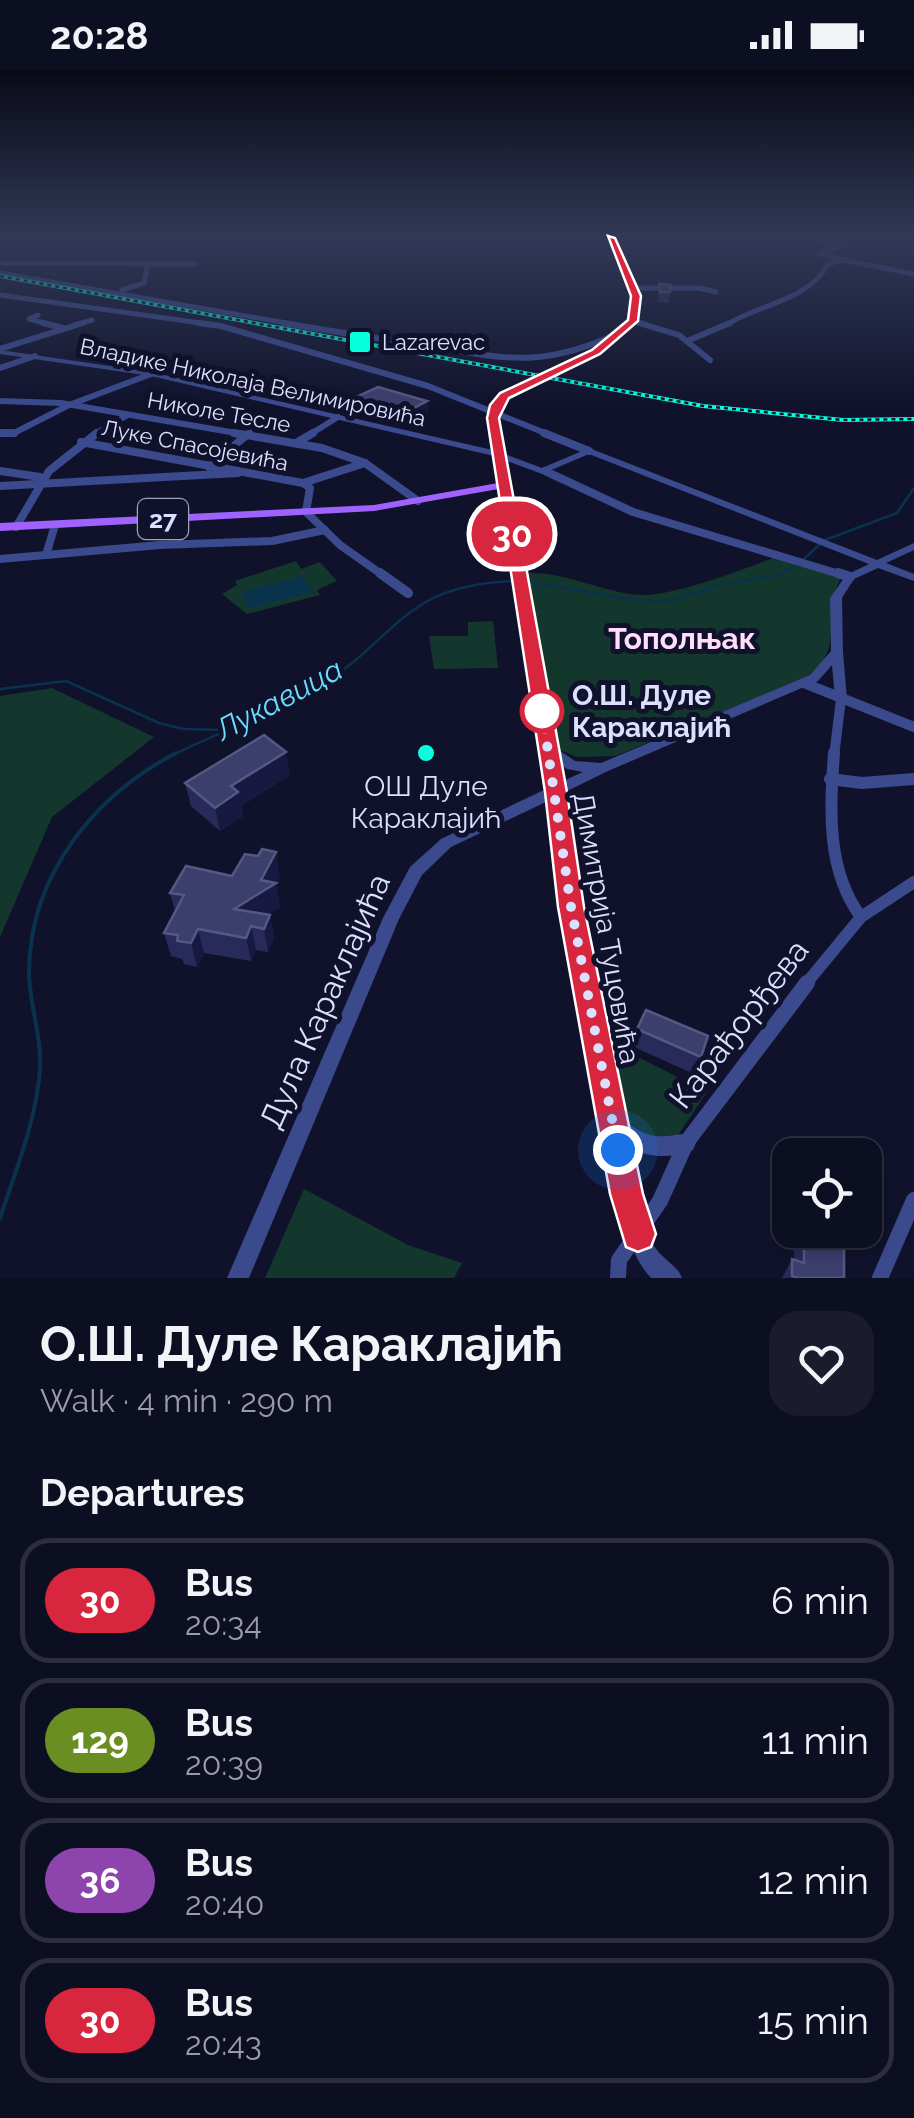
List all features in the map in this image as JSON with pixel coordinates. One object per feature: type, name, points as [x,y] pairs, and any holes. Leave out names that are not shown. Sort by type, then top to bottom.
[{"type":"main road","points":[[633,321],[635,294]]},
{"type":"main road","name":"Димитрија Туцовића","points":[[504,486],[493,418],[496,405],[504,396],[596,352],[633,321]]},
{"type":"main road","name":"27","points":[[0,527],[306,512],[418,502],[504,486]]},
{"type":"street","points":[[130,294],[510,361],[553,360],[624,330]]},
{"type":"street","points":[[686,340],[716,332],[750,310],[778,304],[792,294]]},
{"type":"street","points":[[0,296],[220,326],[428,386],[914,577]]},
{"type":"street","points":[[38,315],[29,319],[66,329]]},
{"type":"street","points":[[0,350],[92,320]]},
{"type":"street","points":[[633,321],[656,325],[686,340],[710,360]]},
{"type":"street","name":"Владике Николаја Велимировића","points":[[0,350],[151,374],[498,454],[545,471]]},
{"type":"street","points":[[0,368],[35,356]]},
{"type":"street","points":[[0,432],[14,433],[69,405],[151,374]]},
{"type":"street","name":"Николе Тесле","points":[[0,401],[40,400],[295,444],[365,462],[418,502]]},
{"type":"street","points":[[16,527],[38,481],[80,442],[129,414]]},
{"type":"street","points":[[295,444],[338,417]]},
{"type":"street","points":[[209,467],[248,434]]},
{"type":"street","name":"Луке Спасојевића","points":[[80,442],[231,473],[304,483],[365,462]]},
{"type":"street","points":[[545,471],[589,451]]},
{"type":"street","points":[[500,470],[526,465]]},
{"type":"street","points":[[545,471],[633,512],[850,577]]},
{"type":"street","points":[[0,472],[38,481]]},
{"type":"street","points":[[0,486],[231,473]]},
{"type":"street","name":"Луке Спасојевића","points":[[304,483],[310,488],[306,512]]},
{"type":"street","name":"Димитрија Туцовића","points":[[504,486],[556,792],[571,907],[638,1234]]},
{"type":"street","points":[[306,512],[340,545],[408,593]]},
{"type":"street","points":[[46,555],[55,525]]},
{"type":"street","points":[[0,559],[160,545],[272,541],[325,530]]},
{"type":"street","points":[[862,917],[848,904],[842,888],[830,779],[841,699],[836,598],[850,577],[914,546]]},
{"type":"street","points":[[893,556],[914,577]]},
{"type":"street","points":[[804,683],[822,672],[837,652]]},
{"type":"street","points":[[804,683],[914,726]]},
{"type":"street","name":"Дула Караклајића","points":[[238,1278],[410,880],[429,856],[446,843],[603,768],[804,683]]},
{"type":"street","points":[[548,749],[572,766],[603,768]]},
{"type":"street","points":[[830,779],[862,784],[914,778]]},
{"type":"street","name":"Карађорђева","points":[[618,1278],[619,1260],[660,1200],[686,1143],[786,1008],[862,917],[914,882]]},
{"type":"street","points":[[614,1122],[626,1136],[650,1148],[686,1143]]},
{"type":"street","points":[[880,1278],[914,1200]]},
{"type":"street","points":[[638,1234],[653,1264],[671,1278]]},
{"type":"green space","points":[[773,558],[841,578],[832,606],[827,653],[809,676],[615,756],[577,757],[560,750],[552,737],[527,573],[640,595],[670,592]]},
{"type":"green space","points":[[296,561],[301,569],[320,562],[337,581],[317,590],[320,595],[247,614],[222,594],[237,585],[235,581]]},
{"type":"green space","points":[[493,621],[498,668],[434,669],[429,636],[468,636],[468,622]]},
{"type":"green space","points":[[52,688],[154,737],[52,817],[0,937],[0,696]]},
{"type":"green space","points":[[610,1043],[707,1092],[678,1135],[668,1141],[635,1132],[626,1120]]},
{"type":"green space","points":[[304,1189],[408,1245],[462,1263],[454,1278],[265,1278]]},
{"type":"water","points":[[302,577],[313,592],[249,608],[241,592]]},
{"type":"building","points":[[378,387],[427,401],[406,412],[356,397]]},
{"type":"building","points":[[264,735],[286,752],[231,786],[238,792],[215,808],[185,783]]},
{"type":"building","points":[[262,849],[276,852],[261,880],[276,883],[234,909],[270,915],[264,929],[251,926],[246,938],[198,929],[191,943],[164,933],[184,895],[170,893],[186,866],[232,876],[245,854],[258,856]]},
{"type":"building","points":[[646,1010],[708,1036],[701,1057],[637,1029]]},
{"type":"building","points":[[804,1248],[844,1248],[844,1278],[792,1276],[792,1259],[804,1263]]},
{"type":"waterway","name":"Лукавица","points":[[825,540],[897,513],[914,488]]},
{"type":"waterway","name":"Лукавица","points":[[803,560],[819,545]]},
{"type":"waterway","name":"Лукавица","points":[[524,581],[634,600],[671,601],[723,584],[779,575],[797,566]]},
{"type":"waterway","name":"Лукавица","points":[[171,756],[318,687],[425,603],[478,584],[516,581]]},
{"type":"waterway","points":[[0,689],[66,681],[159,723],[183,729],[223,730]]},
{"type":"waterway","name":"Лукавица","points":[[171,756],[176,753]]},
{"type":"waterway","name":"Лукавица","points":[[0,1218],[38,1089],[40,1057],[29,971],[32,936],[41,902],[54,871],[94,816],[119,792],[171,756]]},
{"type":"railway","points":[[99,294],[703,406],[843,420],[914,419]]},
{"type":"bus line","name":"30","points":[[635,294],[633,321],[611,342],[504,396],[496,405],[493,418],[535,660],[571,907],[626,1194],[638,1234]]},
{"type":"place","name":"Lazarevac","points":[[360,342]]},
{"type":"place","name":"О.Ш. Дуле Караклајић","points":[[542,711]]},
{"type":"place","name":"ОШ Дуле Караклајић","points":[[426,753]]},
{"type":"district","name":"Тополњак","points":[[682,639]]},
{"type":"route","points":[[542,711],[571,907],[618,1150]]}]
